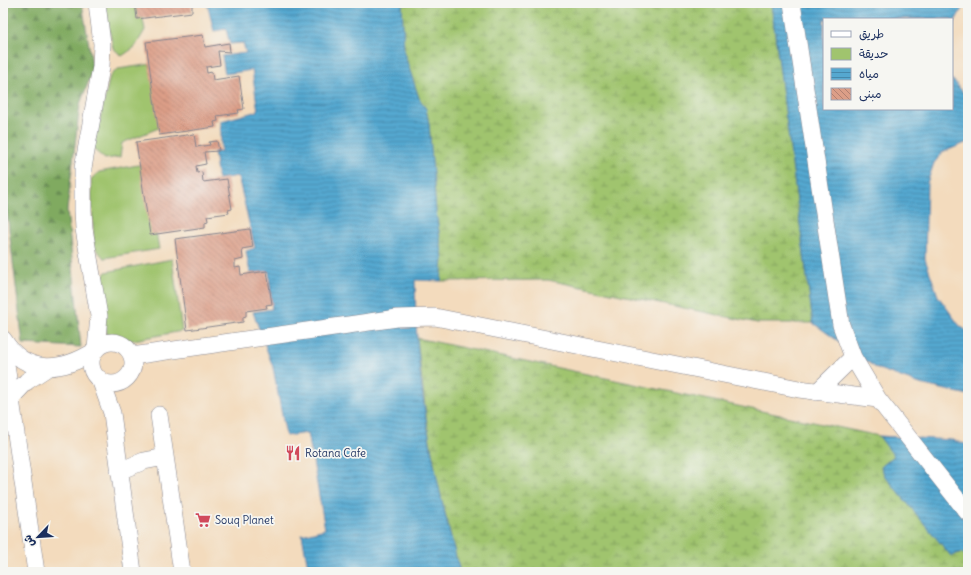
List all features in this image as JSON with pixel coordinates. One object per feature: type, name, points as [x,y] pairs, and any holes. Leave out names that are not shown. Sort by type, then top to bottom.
[{"type":"street","points":[[97,3],[102,44],[101,67],[84,168],[83,210],[84,229],[99,316],[96,350],[91,361],[92,367],[112,413],[133,572]]},
{"type":"street","points":[[792,3],[841,325],[853,357],[878,399],[968,513]]},
{"type":"street","points":[[99,316],[118,343]]},
{"type":"street","points":[[132,356],[200,345],[397,318],[435,317],[817,392],[878,399]]},
{"type":"street","points":[[3,339],[7,346],[21,359],[47,368],[64,366],[80,359],[109,342],[118,343],[127,348],[132,356],[133,362],[131,372],[123,380],[114,384],[64,366]]},
{"type":"street","points":[[3,344],[36,572]]},
{"type":"street","points":[[817,392],[853,357]]},
{"type":"street","points":[[10,398],[27,381],[47,368]]},
{"type":"street","points":[[112,413],[123,380]]},
{"type":"street","points":[[159,415],[182,572]]},
{"type":"street","points":[[119,471],[137,463],[165,457]]},
{"type":"path","points":[[3,6],[9,3]]},
{"type":"green space","points":[[3,3],[82,3],[93,70],[80,104],[67,210],[81,347],[23,344],[3,180]]},
{"type":"green space","points":[[104,3],[140,3],[145,30],[135,47],[122,56],[113,48]]},
{"type":"green space","points":[[402,3],[771,3],[813,323],[757,323],[548,280],[441,281],[443,259],[436,212],[429,124],[426,109],[419,98],[404,53]]},
{"type":"green space","points":[[152,64],[161,127],[122,143],[120,157],[105,159],[93,149],[110,76],[118,69]]},
{"type":"green space","points":[[138,165],[145,166],[159,249],[104,258],[94,247],[91,179],[99,172]]},
{"type":"green space","points":[[172,259],[182,331],[118,343],[107,334],[99,281],[106,272]]},
{"type":"green space","points":[[417,338],[879,436],[894,456],[881,467],[885,476],[951,556],[962,552],[968,560],[968,572],[460,572],[437,481],[427,423]]},
{"type":"water","points":[[207,3],[402,3],[404,53],[419,98],[426,109],[429,124],[436,212],[443,259],[441,281],[415,280],[419,368],[432,456],[460,572],[309,572],[302,535],[325,529],[308,433],[286,436],[273,367],[253,312],[272,309],[269,271],[250,273],[246,251],[255,248],[238,176],[218,179],[214,152],[221,151],[221,121],[258,111],[252,70],[225,74],[222,56],[246,53],[243,43],[230,44],[226,29],[214,31]]},
{"type":"water","points":[[771,3],[965,3],[953,25],[953,18],[823,18],[823,110],[953,110],[953,80],[968,98],[968,142],[943,152],[934,163],[927,183],[925,259],[938,296],[959,325],[968,332],[968,395],[920,384],[876,368],[813,323]]},
{"type":"water","points":[[879,436],[952,440],[968,445],[968,560],[962,552],[951,556],[885,476],[881,467],[894,456]]},
{"type":"building","points":[[135,3],[199,4],[192,5],[192,12],[137,19]]},
{"type":"building","points":[[203,35],[205,47],[229,43],[230,52],[218,51],[220,65],[206,67],[207,73],[212,72],[213,80],[239,76],[244,109],[238,110],[239,113],[217,116],[218,121],[214,122],[215,127],[159,135],[146,42]]},
{"type":"building","points":[[194,134],[196,147],[210,145],[209,142],[217,141],[219,151],[204,152],[206,164],[196,166],[197,173],[202,172],[203,182],[227,179],[232,209],[228,210],[229,213],[207,216],[208,221],[205,222],[205,227],[150,235],[136,142]]},
{"type":"building","points":[[250,229],[253,247],[242,249],[243,259],[235,261],[235,268],[240,267],[241,275],[267,271],[272,304],[266,305],[267,308],[246,311],[246,316],[243,317],[243,322],[187,330],[175,239]]},
{"type":"place","name":"Rotana Cafe","points":[[293,453]]},
{"type":"place","name":"Souq Planet","points":[[203,520]]}]
